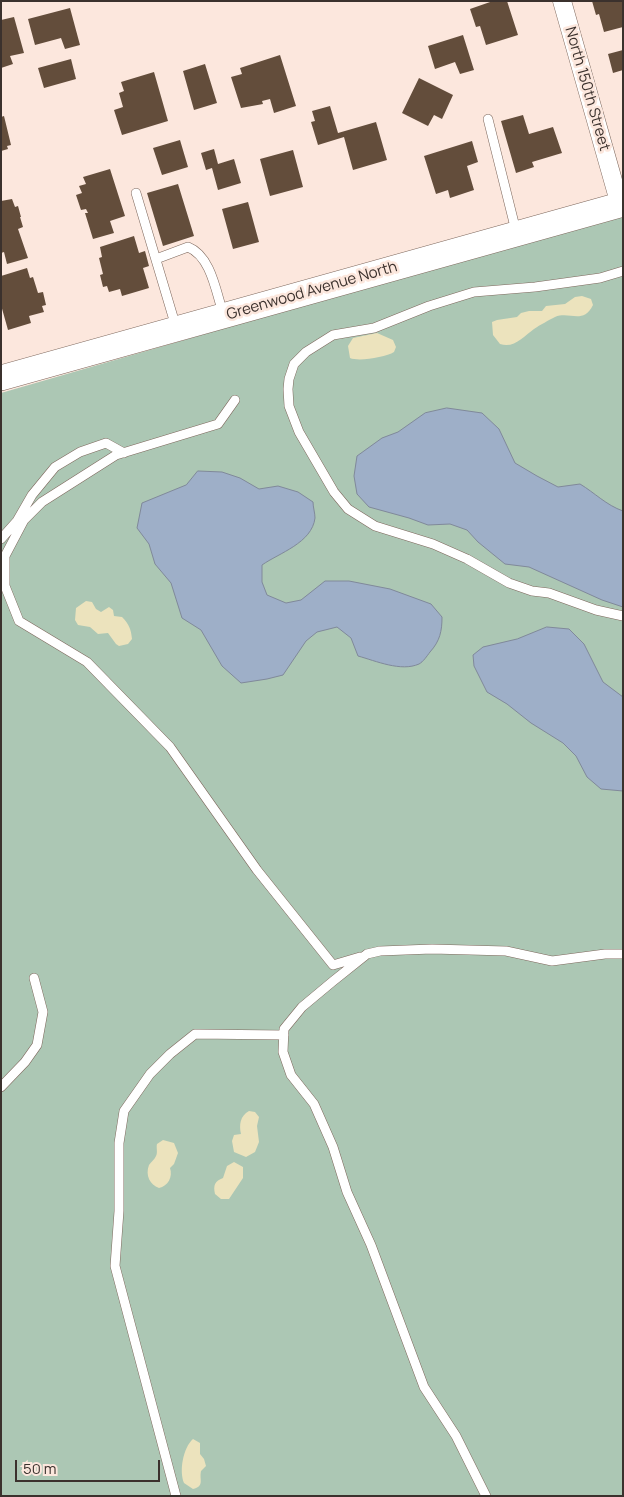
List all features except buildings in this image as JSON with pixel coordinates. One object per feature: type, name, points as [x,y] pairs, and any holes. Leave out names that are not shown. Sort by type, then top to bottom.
[{"type":"street","name":"North 150th Street","points":[[562,1],[621,205]]},
{"type":"street","name":"Greenwood Avenue North","points":[[1,378],[621,205]]},
{"type":"lane","points":[[488,119],[517,234]]},
{"type":"lane","points":[[136,193],[176,329]]},
{"type":"lane","points":[[156,259],[188,247],[196,250],[209,269],[224,316]]},
{"type":"lane","points":[[623,271],[600,278],[535,287],[474,292],[429,306],[374,328],[333,335],[306,352],[294,364],[288,389],[290,406],[299,432],[334,492],[348,509],[375,526],[433,544],[509,583],[532,591],[548,593],[596,610],[623,616]]},
{"type":"lane","points":[[235,400],[218,424],[116,455],[42,502],[24,520],[5,556],[5,586],[19,621],[87,662],[170,747],[257,870],[333,966],[380,951],[432,949],[506,951],[552,960],[605,954],[623,954]]},
{"type":"lane","points":[[1,538],[17,521],[32,495],[55,467],[80,452],[106,443],[124,453]]},
{"type":"lane","points":[[367,954],[302,1007],[284,1028],[283,1052],[291,1075],[314,1104],[333,1147],[347,1192],[371,1245],[424,1387],[456,1436],[486,1496]]},
{"type":"lane","points":[[1,1087],[25,1062],[37,1045],[43,1012],[34,978]]},
{"type":"lane","points":[[176,1496],[115,1266],[119,1211],[119,1143],[124,1111],[150,1074],[170,1054],[195,1034],[284,1035]]},
{"type":"green space","points":[[623,213],[623,1496],[1,1496],[1,393]]},
{"type":"sand","points":[[582,296],[591,299],[593,305],[589,311],[581,316],[555,317],[510,345],[500,344],[493,335],[492,322],[517,317],[521,313],[529,311],[542,311],[546,306],[565,304],[575,297]]},
{"type":"sand","points":[[377,333],[393,340],[396,347],[394,352],[372,358],[350,358],[348,346],[353,338]]},
{"type":"sand","points":[[86,601],[92,602],[96,609],[101,612],[109,607],[113,610],[114,616],[122,617],[128,624],[131,632],[132,639],[128,644],[119,646],[108,633],[98,634],[90,627],[78,625],[75,620],[76,608]]},
{"type":"sand","points":[[249,1111],[255,1112],[259,1117],[257,1126],[259,1142],[255,1152],[246,1157],[234,1152],[232,1141],[234,1135],[241,1134],[241,1121]]},
{"type":"sand","points":[[163,1140],[174,1143],[178,1153],[174,1164],[170,1168],[171,1175],[169,1181],[159,1188],[153,1185],[149,1179],[148,1169],[157,1155],[157,1144]]},
{"type":"sand","points":[[234,1162],[243,1167],[243,1178],[229,1199],[221,1199],[215,1194],[215,1184],[223,1178],[227,1166]]},
{"type":"sand","points":[[193,1439],[200,1443],[200,1454],[206,1466],[201,1471],[199,1486],[193,1489],[184,1483],[182,1472],[184,1454]]},
{"type":"water","points":[[447,408],[482,413],[499,429],[515,463],[558,487],[580,484],[623,511],[623,607],[602,600],[529,567],[505,564],[478,542],[467,530],[450,524],[428,525],[369,507],[357,494],[354,476],[357,456],[382,438],[398,432],[425,413]]},
{"type":"water","points":[[198,471],[222,472],[240,478],[259,489],[278,486],[298,492],[313,502],[315,518],[313,527],[308,534],[294,546],[262,565],[262,582],[267,595],[286,603],[301,600],[325,581],[349,581],[390,589],[431,604],[442,617],[442,627],[436,644],[425,659],[419,664],[404,667],[388,665],[358,656],[351,638],[337,627],[317,632],[306,641],[283,675],[241,683],[222,666],[201,630],[182,618],[171,583],[155,564],[149,544],[137,528],[142,503],[186,485]]},
{"type":"water","points":[[547,627],[569,629],[584,644],[603,682],[623,697],[623,791],[601,789],[587,777],[576,756],[563,743],[487,692],[474,666],[473,655],[483,647],[517,639]]}]
